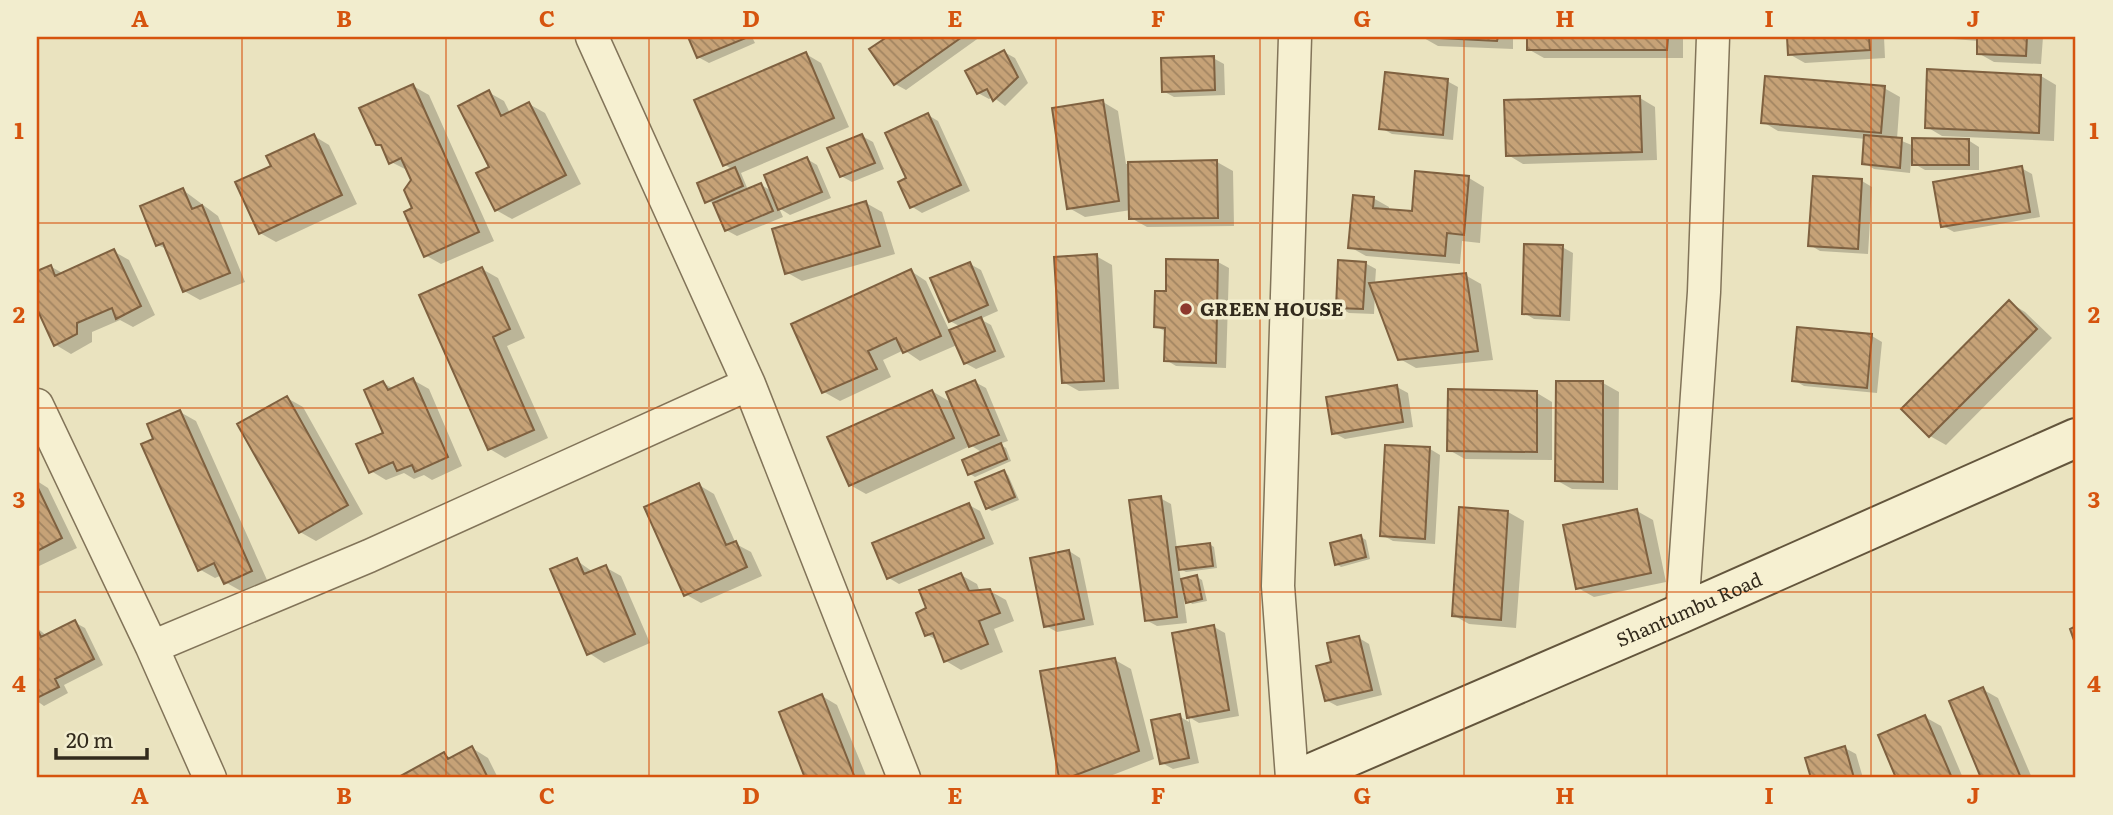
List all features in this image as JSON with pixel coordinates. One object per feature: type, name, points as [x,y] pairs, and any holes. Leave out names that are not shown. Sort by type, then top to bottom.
[{"type":"street","points":[[592,37],[749,384],[904,778]]},
{"type":"street","points":[[1292,778],[1278,586],[1295,37]]},
{"type":"street","points":[[1682,613],[1704,292],[1713,37]]},
{"type":"street","points":[[152,647],[369,556],[749,384]]},
{"type":"street","points":[[37,405],[152,647],[210,778]]},
{"type":"street","name":"Shantumbu Road","points":[[1300,778],[1682,613],[2076,438]]},
{"type":"building","points":[[688,37],[745,37],[746,38],[697,58]]},
{"type":"building","points":[[887,37],[962,37],[894,85],[869,49]]},
{"type":"building","points":[[1420,37],[1498,37],[1497,41]]},
{"type":"building","points":[[1527,37],[1668,37],[1667,50],[1527,50]]},
{"type":"building","points":[[1787,37],[1869,37],[1870,50],[1788,55]]},
{"type":"building","points":[[1977,37],[2027,37],[2026,56],[1977,54]]},
{"type":"building","points":[[1004,50],[1018,77],[993,101],[987,89],[977,94],[965,71]]},
{"type":"building","points":[[806,52],[834,118],[723,166],[694,100]]},
{"type":"building","points":[[1214,56],[1215,90],[1162,92],[1161,58]]},
{"type":"building","points":[[1927,69],[2041,75],[2039,133],[1925,128]]},
{"type":"building","points":[[1385,72],[1448,79],[1443,135],[1379,129]]},
{"type":"building","points":[[1765,76],[1885,86],[1881,133],[1761,123]]},
{"type":"building","points":[[413,84],[479,232],[424,257],[404,212],[412,208],[404,190],[411,180],[401,158],[389,164],[381,145],[376,145],[359,108]]},
{"type":"building","points":[[489,90],[501,116],[529,102],[566,175],[495,211],[476,173],[489,167],[458,106]]},
{"type":"building","points":[[1640,96],[1642,152],[1506,156],[1504,100]]},
{"type":"building","points":[[1103,100],[1119,201],[1067,209],[1052,108]]},
{"type":"building","points":[[928,113],[961,185],[910,208],[898,182],[906,178],[885,133]]},
{"type":"building","points":[[314,134],[342,195],[259,234],[235,182],[271,166],[266,156]]},
{"type":"building","points":[[862,134],[875,163],[840,177],[827,148]]},
{"type":"building","points":[[1864,135],[1902,138],[1900,168],[1862,164]]},
{"type":"building","points":[[1912,138],[1969,139],[1969,165],[1912,165]]},
{"type":"building","points":[[807,157],[822,192],[778,210],[764,175]]},
{"type":"building","points":[[1217,160],[1218,218],[1129,219],[1128,162]]},
{"type":"building","points":[[2022,166],[2030,212],[1941,227],[1933,182]]},
{"type":"building","points":[[735,167],[743,186],[705,203],[697,183]]},
{"type":"building","points":[[1415,171],[1469,176],[1464,235],[1447,233],[1445,256],[1348,248],[1353,195],[1374,197],[1373,208],[1412,211]]},
{"type":"building","points":[[1813,176],[1862,179],[1858,249],[1808,246]]},
{"type":"building","points":[[761,183],[773,211],[725,231],[713,203]]},
{"type":"building","points":[[183,188],[192,209],[202,205],[230,273],[183,292],[163,243],[156,246],[140,206]]},
{"type":"building","points":[[866,201],[880,246],[785,274],[772,229]]},
{"type":"building","points":[[1524,244],[1563,245],[1560,316],[1522,314]]},
{"type":"building","points":[[114,249],[141,306],[116,319],[112,308],[77,323],[77,334],[54,346],[37,309],[37,271],[51,265],[55,276]]},
{"type":"building","points":[[1097,254],[1104,381],[1062,383],[1054,257]]},
{"type":"building","name":"GREEN HOUSE","points":[[1166,259],[1218,260],[1216,363],[1164,361],[1165,328],[1154,327],[1155,291],[1166,291]]},
{"type":"building","points":[[1338,260],[1366,262],[1363,309],[1336,308]]},
{"type":"building","points":[[970,262],[988,305],[949,322],[930,278]]},
{"type":"building","points":[[482,267],[510,329],[493,337],[534,430],[488,450],[419,295]]},
{"type":"building","points":[[911,269],[941,336],[903,353],[896,338],[868,351],[877,369],[822,393],[791,324]]},
{"type":"building","points":[[1466,273],[1478,351],[1398,360],[1369,283]]},
{"type":"building","points":[[2009,300],[2037,329],[1929,437],[1901,409]]},
{"type":"building","points":[[981,317],[995,351],[964,364],[949,330]]},
{"type":"building","points":[[1797,327],[1872,334],[1867,388],[1792,381]]},
{"type":"building","points":[[413,378],[448,457],[415,472],[412,465],[397,471],[393,462],[369,473],[356,444],[383,433],[364,390],[383,381],[388,390]]},
{"type":"building","points":[[975,380],[999,435],[969,447],[946,392]]},
{"type":"building","points":[[1556,381],[1603,381],[1603,482],[1555,481]]},
{"type":"building","points":[[1397,385],[1403,422],[1332,434],[1326,397]]},
{"type":"building","points":[[1448,389],[1537,391],[1537,452],[1447,451]]},
{"type":"building","points":[[932,390],[954,438],[849,486],[827,437]]},
{"type":"building","points":[[287,396],[348,505],[299,533],[237,424]]},
{"type":"building","points":[[180,410],[252,571],[224,584],[214,563],[198,571],[141,444],[153,439],[147,424]]},
{"type":"building","points":[[1001,443],[1007,459],[968,475],[962,460]]},
{"type":"building","points":[[1385,445],[1430,447],[1425,539],[1380,536]]},
{"type":"building","points":[[1004,470],[1015,497],[986,509],[975,482]]},
{"type":"building","points":[[699,483],[726,545],[736,541],[747,567],[684,596],[644,507]]},
{"type":"building","points":[[37,486],[62,538],[37,551]]},
{"type":"building","points":[[1161,496],[1177,617],[1145,621],[1129,500]]},
{"type":"building","points":[[969,503],[984,538],[887,579],[872,543]]},
{"type":"building","points":[[1459,507],[1508,511],[1501,620],[1452,616]]},
{"type":"building","points":[[1637,509],[1651,573],[1576,589],[1563,525]]},
{"type":"building","points":[[1361,535],[1366,557],[1335,565],[1330,543]]},
{"type":"building","points":[[1210,543],[1213,566],[1179,570],[1176,547]]},
{"type":"building","points":[[1069,550],[1084,619],[1044,627],[1030,558]]},
{"type":"building","points":[[577,558],[584,574],[606,565],[635,634],[587,655],[550,569]]},
{"type":"building","points":[[961,573],[969,591],[990,589],[1000,613],[979,621],[988,644],[944,662],[933,633],[925,636],[916,613],[926,608],[919,590]]},
{"type":"building","points":[[1197,575],[1202,599],[1186,603],[1181,579]]},
{"type":"building","points":[[75,620],[94,659],[55,679],[59,687],[37,698],[37,629],[41,637]]},
{"type":"building","points":[[1214,625],[1229,710],[1187,718],[1172,633]]},
{"type":"building","points":[[2076,626],[2076,646],[2070,629]]},
{"type":"building","points":[[1359,636],[1372,690],[1325,701],[1316,666],[1331,662],[1327,643]]},
{"type":"building","points":[[1115,658],[1139,751],[1068,778],[1059,778],[1040,671]]},
{"type":"building","points":[[1983,687],[2021,778],[1981,778],[1949,701]]},
{"type":"building","points":[[822,694],[855,778],[805,778],[779,712]]},
{"type":"building","points":[[1180,714],[1189,758],[1160,764],[1151,720]]},
{"type":"building","points":[[1925,715],[1952,778],[1896,778],[1878,735]]},
{"type":"building","points":[[472,746],[488,778],[397,778],[444,752],[448,759]]},
{"type":"building","points":[[1845,746],[1854,778],[1811,778],[1805,758]]},
{"type":"place","name":"GREEN HOUSE","points":[[1186,309]]}]
